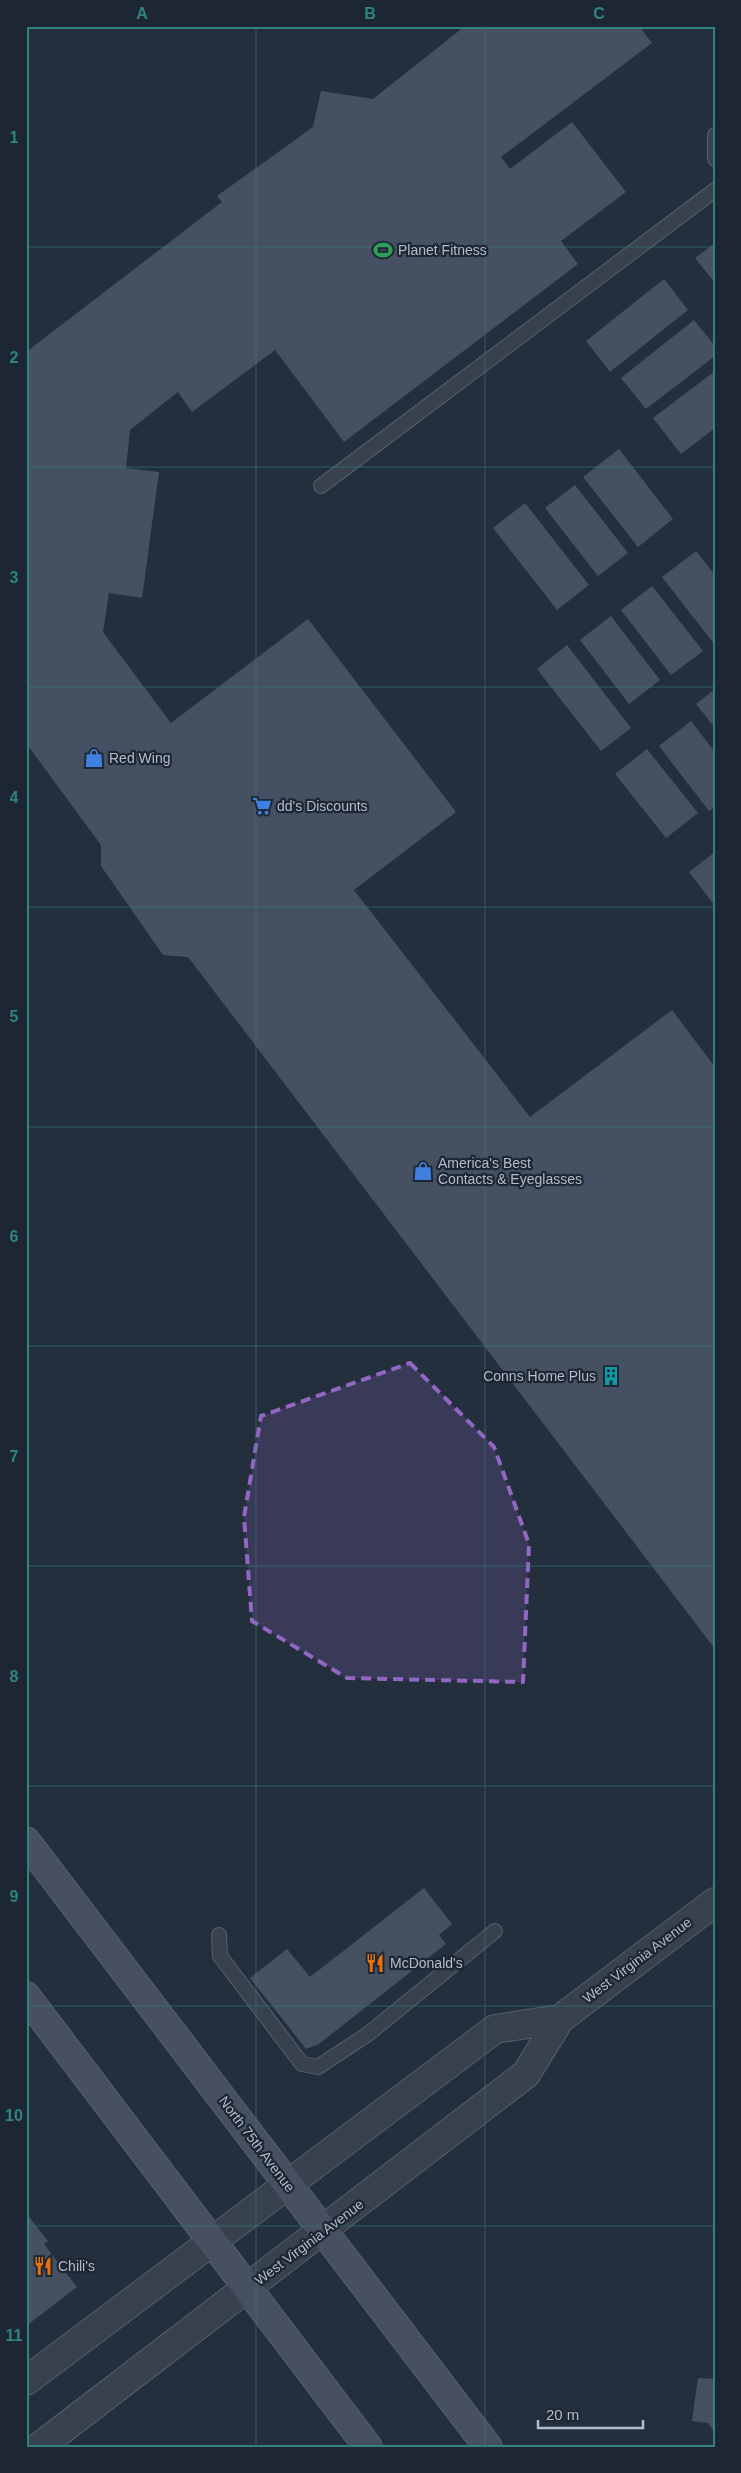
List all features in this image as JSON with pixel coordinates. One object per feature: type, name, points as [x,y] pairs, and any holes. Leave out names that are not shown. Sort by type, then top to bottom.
[{"type":"main road","name":"North 75th Avenue","points":[[26,1841],[488,2447]]},
{"type":"main road","points":[[26,1996],[368,2447]]},
{"type":"street","name":"West Virginia Avenue","points":[[39,2447],[248,2289],[526,2074],[560,2018],[715,1902]]},
{"type":"street","name":"West Virginia Avenue","points":[[26,2381],[495,2029],[560,2018]]},
{"type":"lane","points":[[715,135],[713,137],[715,159]]},
{"type":"lane","points":[[321,486],[715,190]]},
{"type":"lane","points":[[219,1935],[220,1956],[237,1980],[302,2064],[318,2067],[368,2034],[494,1931]]},
{"type":"highlighted area","points":[[410,1363],[494,1447],[529,1544],[523,1682],[347,1678],[252,1621],[244,1517],[261,1416]]},
{"type":"building","points":[[465,26],[639,26],[652,43],[501,157],[510,169],[572,122],[626,192],[561,241],[578,264],[344,442],[275,350],[192,412],[178,392],[130,430],[126,468],[159,472],[142,598],[109,593],[103,632],[171,723],[308,619],[456,812],[354,890],[530,1117],[672,1010],[715,1067],[715,1649],[188,957],[163,955],[101,866],[101,845],[26,743],[26,352],[222,202],[217,196],[313,127],[321,91],[373,99]]},
{"type":"building","points":[[715,243],[715,283],[695,258]]},
{"type":"building","points":[[664,279],[688,310],[610,372],[586,341]]},
{"type":"building","points":[[694,320],[715,346],[715,356],[646,409],[621,378]]},
{"type":"building","points":[[715,371],[715,428],[681,454],[653,418]]},
{"type":"building","points":[[619,449],[673,519],[638,547],[583,477]]},
{"type":"building","points":[[575,485],[628,553],[598,576],[545,508]]},
{"type":"building","points":[[525,503],[589,585],[557,610],[493,528]]},
{"type":"building","points":[[696,551],[715,575],[715,645],[662,577]]},
{"type":"building","points":[[652,586],[703,651],[671,675],[621,610]]},
{"type":"building","points":[[611,616],[660,680],[629,704],[580,640]]},
{"type":"building","points":[[567,645],[631,728],[601,751],[537,669]]},
{"type":"building","points":[[715,689],[715,728],[696,704]]},
{"type":"building","points":[[691,721],[715,752],[715,807],[709,811],[659,746]]},
{"type":"building","points":[[647,749],[698,813],[666,838],[615,774]]},
{"type":"building","points":[[715,852],[715,906],[689,872]]},
{"type":"building","name":"McDonald's","points":[[424,1888],[452,1924],[439,1935],[446,1944],[319,2044],[306,2049],[250,1978],[287,1949],[310,1977]]},
{"type":"building","name":"Chili's","points":[[26,2213],[48,2241],[44,2244],[77,2287],[26,2326]]},
{"type":"building","points":[[698,2378],[715,2379],[715,2433],[708,2423],[692,2421]]},
{"type":"place","name":"Planet Fitness","points":[[383,250]]},
{"type":"place","name":"Red Wing","points":[[94,758]]},
{"type":"place","name":"dd's Discounts","points":[[262,806]]},
{"type":"place","name":"America's Best Contacts & Eyeglasses","points":[[423,1171]]},
{"type":"place","name":"Conns Home Plus","points":[[611,1376]]},
{"type":"place","name":"McDonald's","points":[[375,1963]]},
{"type":"place","name":"Chili's","points":[[43,2266]]}]
